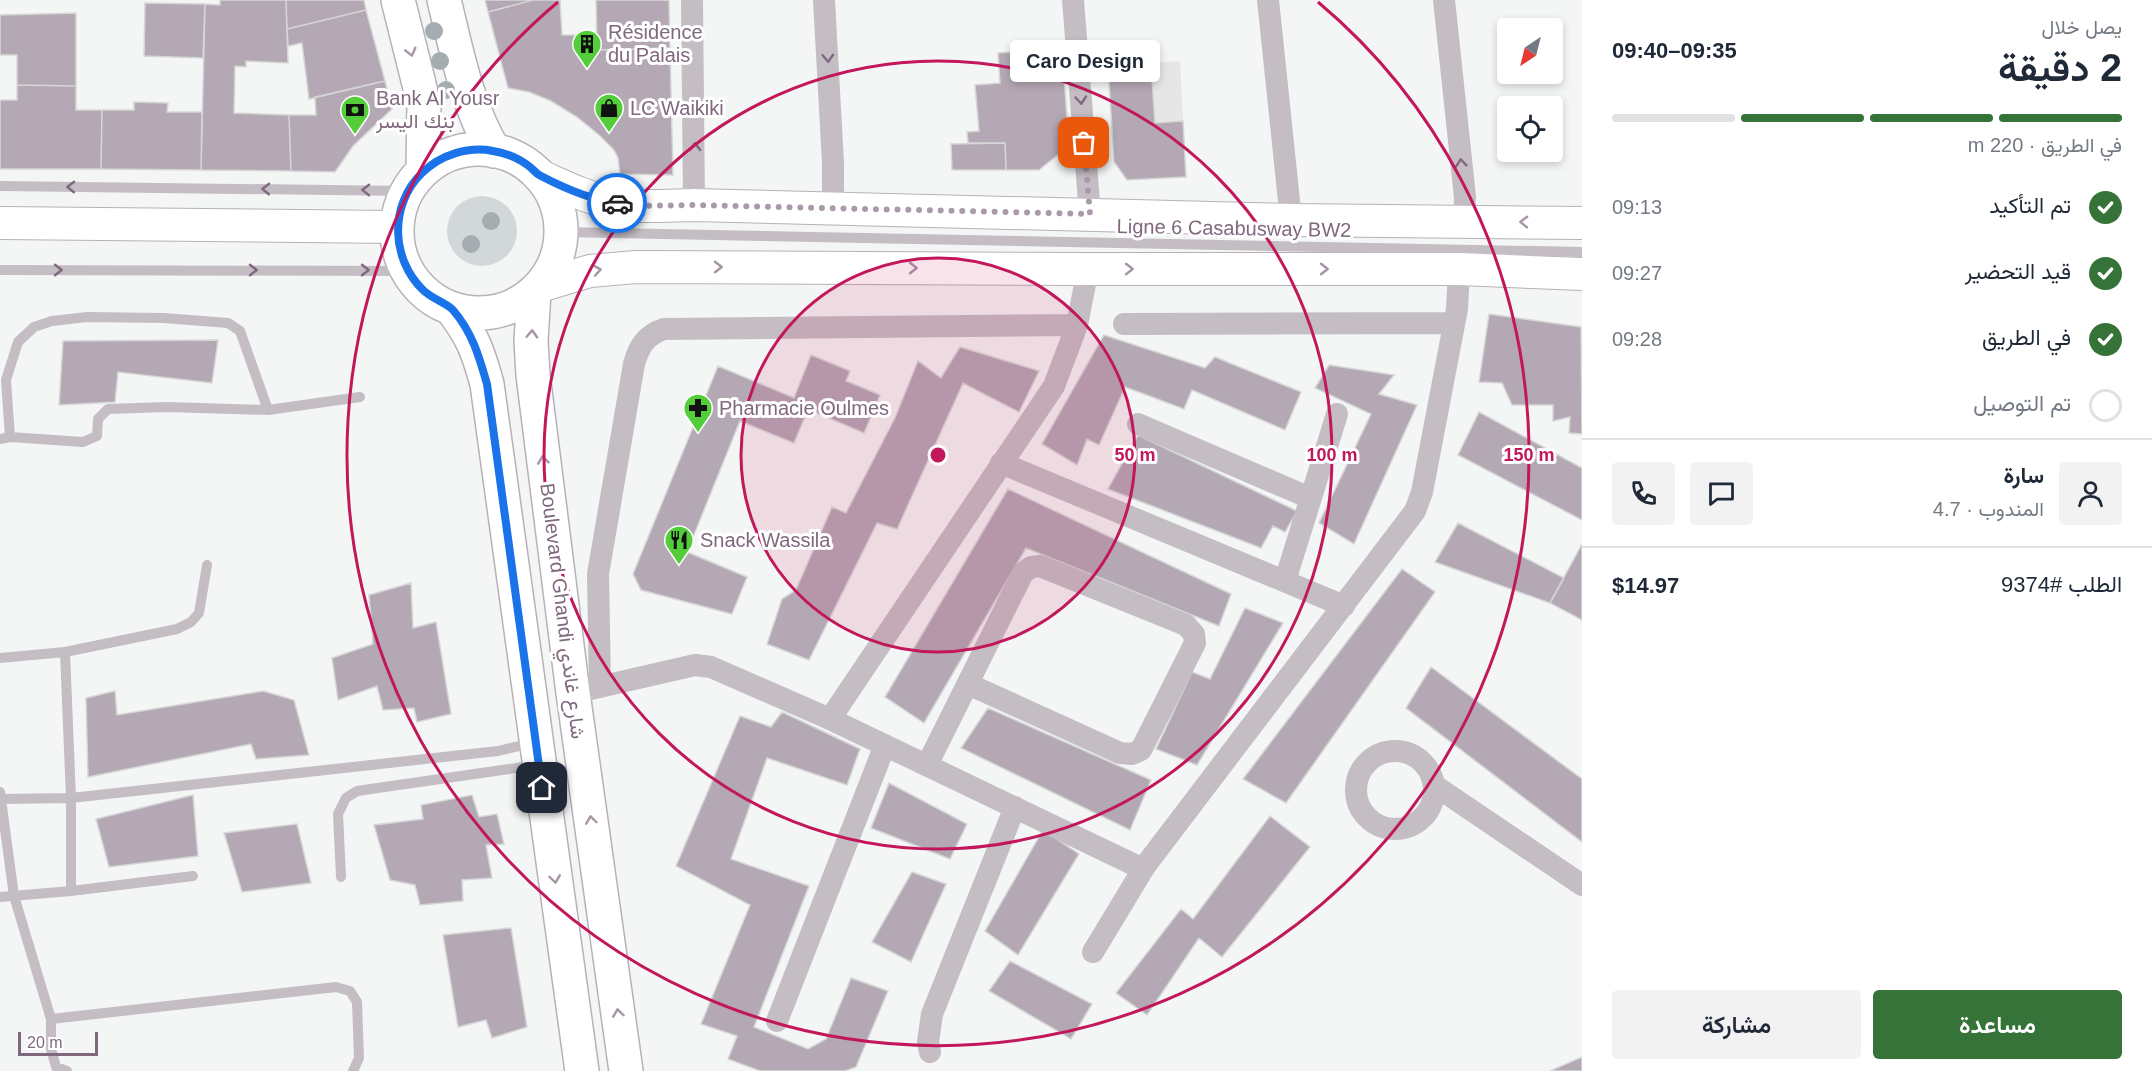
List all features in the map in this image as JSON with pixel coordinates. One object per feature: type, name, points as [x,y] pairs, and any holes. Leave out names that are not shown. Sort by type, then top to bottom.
[{"type":"main road","points":[[398,0],[424,104],[416,181]]},
{"type":"main road","points":[[444,0],[468,97],[482,131],[494,151]]},
{"type":"main road","points":[[537,289],[556,261],[561,232],[557,207],[546,184],[529,166],[494,151],[481,149],[456,153],[433,163],[416,181],[402,202],[397,227],[400,252],[407,270],[426,293],[451,308],[470,312],[499,310],[517,304],[537,289],[590,271],[616,267],[1088,270],[1459,269],[1582,274]]},
{"type":"main road","points":[[538,175],[587,196],[635,206],[694,205],[1291,220],[1582,223]]},
{"type":"main road","points":[[0,223],[397,227]]},
{"type":"main road","name":"Boulevard Ghandi شارع غاندي","points":[[537,289],[531,341],[533,375],[586,690],[626,1071]]},
{"type":"main road","points":[[451,308],[468,330],[478,352],[487,384],[582,1071]]},
{"type":"street","points":[[692,0],[694,205]]},
{"type":"street","points":[[824,0],[833,163],[833,208]]},
{"type":"street","points":[[1073,0],[1090,214]]},
{"type":"street","points":[[1268,0],[1291,220]]},
{"type":"street","points":[[1444,0],[1465,197],[1464,221]]},
{"type":"street","points":[[1093,952],[1143,869],[1415,512],[1425,482],[1457,309],[1459,269]]},
{"type":"street","points":[[830,719],[1053,386],[1065,361],[1077,325],[1088,270]]},
{"type":"street","points":[[1124,324],[1454,323]]},
{"type":"street","points":[[1077,325],[664,329],[653,333],[645,339],[634,364],[598,574],[586,690],[695,665],[711,667],[830,719],[1143,869]]},
{"type":"street","points":[[1285,581],[1337,414]]},
{"type":"street","points":[[1138,424],[1310,498]]},
{"type":"street","points":[[1001,463],[1344,606]]},
{"type":"street","points":[[927,765],[1023,573],[1030,567],[1040,567],[1186,625],[1194,634],[1195,643],[1141,750],[1132,754],[1120,753],[968,684]]},
{"type":"street","points":[[777,1022],[885,745]]},
{"type":"street","points":[[1434,785],[1582,885]]},
{"type":"street","points":[[930,1052],[928,1042],[932,1014],[1015,807]]},
{"type":"lane","points":[[0,186],[416,181]]},
{"type":"lane","name":"Ligne 6 Casabusway BW2","points":[[561,232],[1582,252]]},
{"type":"lane","points":[[0,270],[407,270]]},
{"type":"lane","points":[[268,410],[240,331],[228,323],[164,318],[87,317],[52,321],[34,327],[18,342],[6,380],[5,438],[83,442],[97,436],[98,419],[108,409],[167,407],[268,410],[360,397]]},
{"type":"lane","points":[[0,658],[64,652],[177,629],[191,622],[199,613],[207,565]]},
{"type":"lane","points":[[64,652],[71,798],[71,891]]},
{"type":"lane","points":[[67,1071],[56,1067],[51,1049],[51,1019],[14,896],[0,796],[71,798],[498,751],[537,753]]},
{"type":"lane","points":[[341,877],[338,814],[346,798],[357,791],[537,753]]},
{"type":"lane","points":[[0,897],[193,876]]},
{"type":"lane","points":[[51,1019],[336,987],[350,990],[357,1002],[359,1058],[352,1071]]},
{"type":"shaded area","points":[[1180,61],[1186,177],[1127,180],[1114,162],[1108,65]]},
{"type":"shaded area","points":[[482,196],[495,199],[507,206],[514,218],[517,231],[514,244],[507,256],[495,263],[482,266],[469,263],[457,256],[450,244],[447,231],[450,218],[457,206],[469,199]]},
{"type":"building","points":[[220,0],[286,0],[288,63],[246,61],[246,67],[235,66],[234,113],[289,115],[291,171],[201,170],[205,4],[220,5]]},
{"type":"building","points":[[286,0],[364,0],[366,10],[287,29]]},
{"type":"building","points":[[485,0],[533,0],[488,12]]},
{"type":"building","name":"Résidence du Palais","points":[[533,0],[560,0],[562,35],[597,35],[597,50],[670,48],[673,175],[620,174],[618,158],[614,150],[577,117],[551,101],[529,92],[508,88],[488,12]]},
{"type":"building","points":[[596,0],[669,0],[670,48],[597,50]]},
{"type":"building","points":[[145,3],[205,4],[203,58],[144,56]]},
{"type":"building","points":[[366,10],[385,81],[309,99],[302,43],[288,46],[287,29]]},
{"type":"building","points":[[76,13],[76,86],[17,85],[17,55],[0,55],[0,15]]},
{"type":"building","points":[[1062,48],[1069,146],[1039,170],[1006,170],[1005,143],[968,143],[967,132],[979,131],[975,85],[1000,83],[998,53]]},
{"type":"building","points":[[1151,63],[1155,123],[1183,121],[1186,177],[1127,180],[1114,162],[1108,65]]},
{"type":"building","points":[[385,81],[392,109],[353,146],[335,172],[291,171],[289,115],[316,115],[315,97]]},
{"type":"building","points":[[17,85],[76,86],[76,110],[102,110],[101,169],[0,169],[0,100],[17,100]]},
{"type":"building","points":[[134,102],[168,103],[167,112],[202,112],[201,170],[101,169],[102,110],[134,110]]},
{"type":"building","points":[[1005,143],[1006,170],[952,170],[951,144]]},
{"type":"building","points":[[1489,314],[1581,327],[1582,434],[1569,433],[1570,417],[1553,421],[1553,405],[1512,405],[1502,383],[1479,382]]},
{"type":"building","points":[[1104,335],[1205,368],[1215,357],[1301,392],[1285,430],[1192,390],[1184,409],[1125,387],[1099,445],[1087,439],[1077,465],[1042,444]]},
{"type":"building","points":[[218,340],[212,383],[118,372],[115,402],[59,405],[63,341]]},
{"type":"building","points":[[960,347],[1039,371],[1019,412],[963,383],[897,529],[877,523],[809,660],[767,644],[782,599],[796,590],[832,507],[846,513],[895,418],[918,361],[941,378]]},
{"type":"building","points":[[811,355],[850,371],[846,381],[880,395],[864,433],[808,409],[794,443],[740,421],[687,552],[747,577],[732,614],[641,590],[633,574],[718,366],[794,398]]},
{"type":"building","points":[[1329,365],[1394,375],[1379,394],[1417,405],[1354,544],[1319,523],[1371,414],[1315,388]]},
{"type":"building","points":[[1479,412],[1582,468],[1582,520],[1458,455]]},
{"type":"building","points":[[1138,435],[1297,511],[1285,532],[1273,526],[1261,548],[1108,489]]},
{"type":"building","points":[[1008,489],[1231,594],[1219,626],[1026,548],[924,723],[885,697]]},
{"type":"building","points":[[1458,523],[1564,578],[1550,603],[1435,562]]},
{"type":"building","points":[[1582,544],[1582,620],[1550,603]]},
{"type":"building","points":[[1402,569],[1435,592],[1286,803],[1243,779]]},
{"type":"building","points":[[411,583],[413,628],[436,622],[451,714],[417,722],[414,708],[383,710],[377,686],[338,700],[332,658],[373,644],[369,595]]},
{"type":"building","points":[[1245,608],[1283,623],[1197,765],[1156,749],[1192,672],[1210,679]]},
{"type":"building","points":[[1431,667],[1582,779],[1582,842],[1406,708]]},
{"type":"building","points":[[115,691],[117,715],[263,691],[294,700],[309,755],[256,759],[251,744],[88,777],[86,698]]},
{"type":"building","points":[[988,708],[1151,780],[1130,830],[961,748]]},
{"type":"building","points":[[782,712],[860,749],[847,785],[767,758],[731,859],[809,886],[754,1027],[808,1049],[826,1039],[851,978],[888,991],[856,1067],[845,1071],[760,1071],[728,1059],[737,1036],[701,1024],[750,905],[676,866],[740,716],[771,727]]},
{"type":"building","points":[[889,783],[967,824],[950,859],[871,828]]},
{"type":"building","points":[[193,795],[198,856],[109,867],[96,819]]},
{"type":"building","points":[[472,795],[479,817],[497,814],[504,844],[486,845],[492,878],[462,880],[463,901],[420,905],[415,885],[390,880],[374,825],[423,819],[421,805]]},
{"type":"building","points":[[1270,816],[1310,847],[1222,957],[1199,938],[1147,1015],[1116,993],[1181,909],[1193,919]]},
{"type":"building","points":[[297,824],[311,883],[242,892],[224,833]]},
{"type":"building","points":[[1043,830],[1079,854],[1018,955],[985,931]]},
{"type":"building","points":[[912,872],[946,884],[911,962],[872,942]]},
{"type":"building","points":[[511,928],[527,1027],[492,1038],[486,1020],[458,1027],[443,935]]},
{"type":"building","points":[[1010,961],[1092,1004],[1071,1039],[989,991]]},
{"type":"building","points":[[1582,1057],[1582,1071],[1550,1071]]},
{"type":"way so far","points":[[617,203],[635,206],[694,205],[1090,214],[1084,143]]},
{"type":"place","name":"Résidence du Palais","points":[[587,70]]},
{"type":"place","name":"LC Waikiki","points":[[609,134]]},
{"type":"place","name":"Bank Al Yousr بنك اليسر","points":[[355,136]]},
{"type":"place","name":"Caro Design","points":[[1084,143]]},
{"type":"place","name":"Pharmacie Oulmes","points":[[698,434]]},
{"type":"place","name":"Snack Wassila","points":[[679,566]]},
{"type":"route","points":[[542,788],[487,384],[478,352],[468,330],[451,308],[426,293],[407,270],[400,252],[397,227],[402,202],[423,171],[433,163],[468,150],[481,149],[506,154],[529,166],[538,175],[587,196],[617,203]]}]
